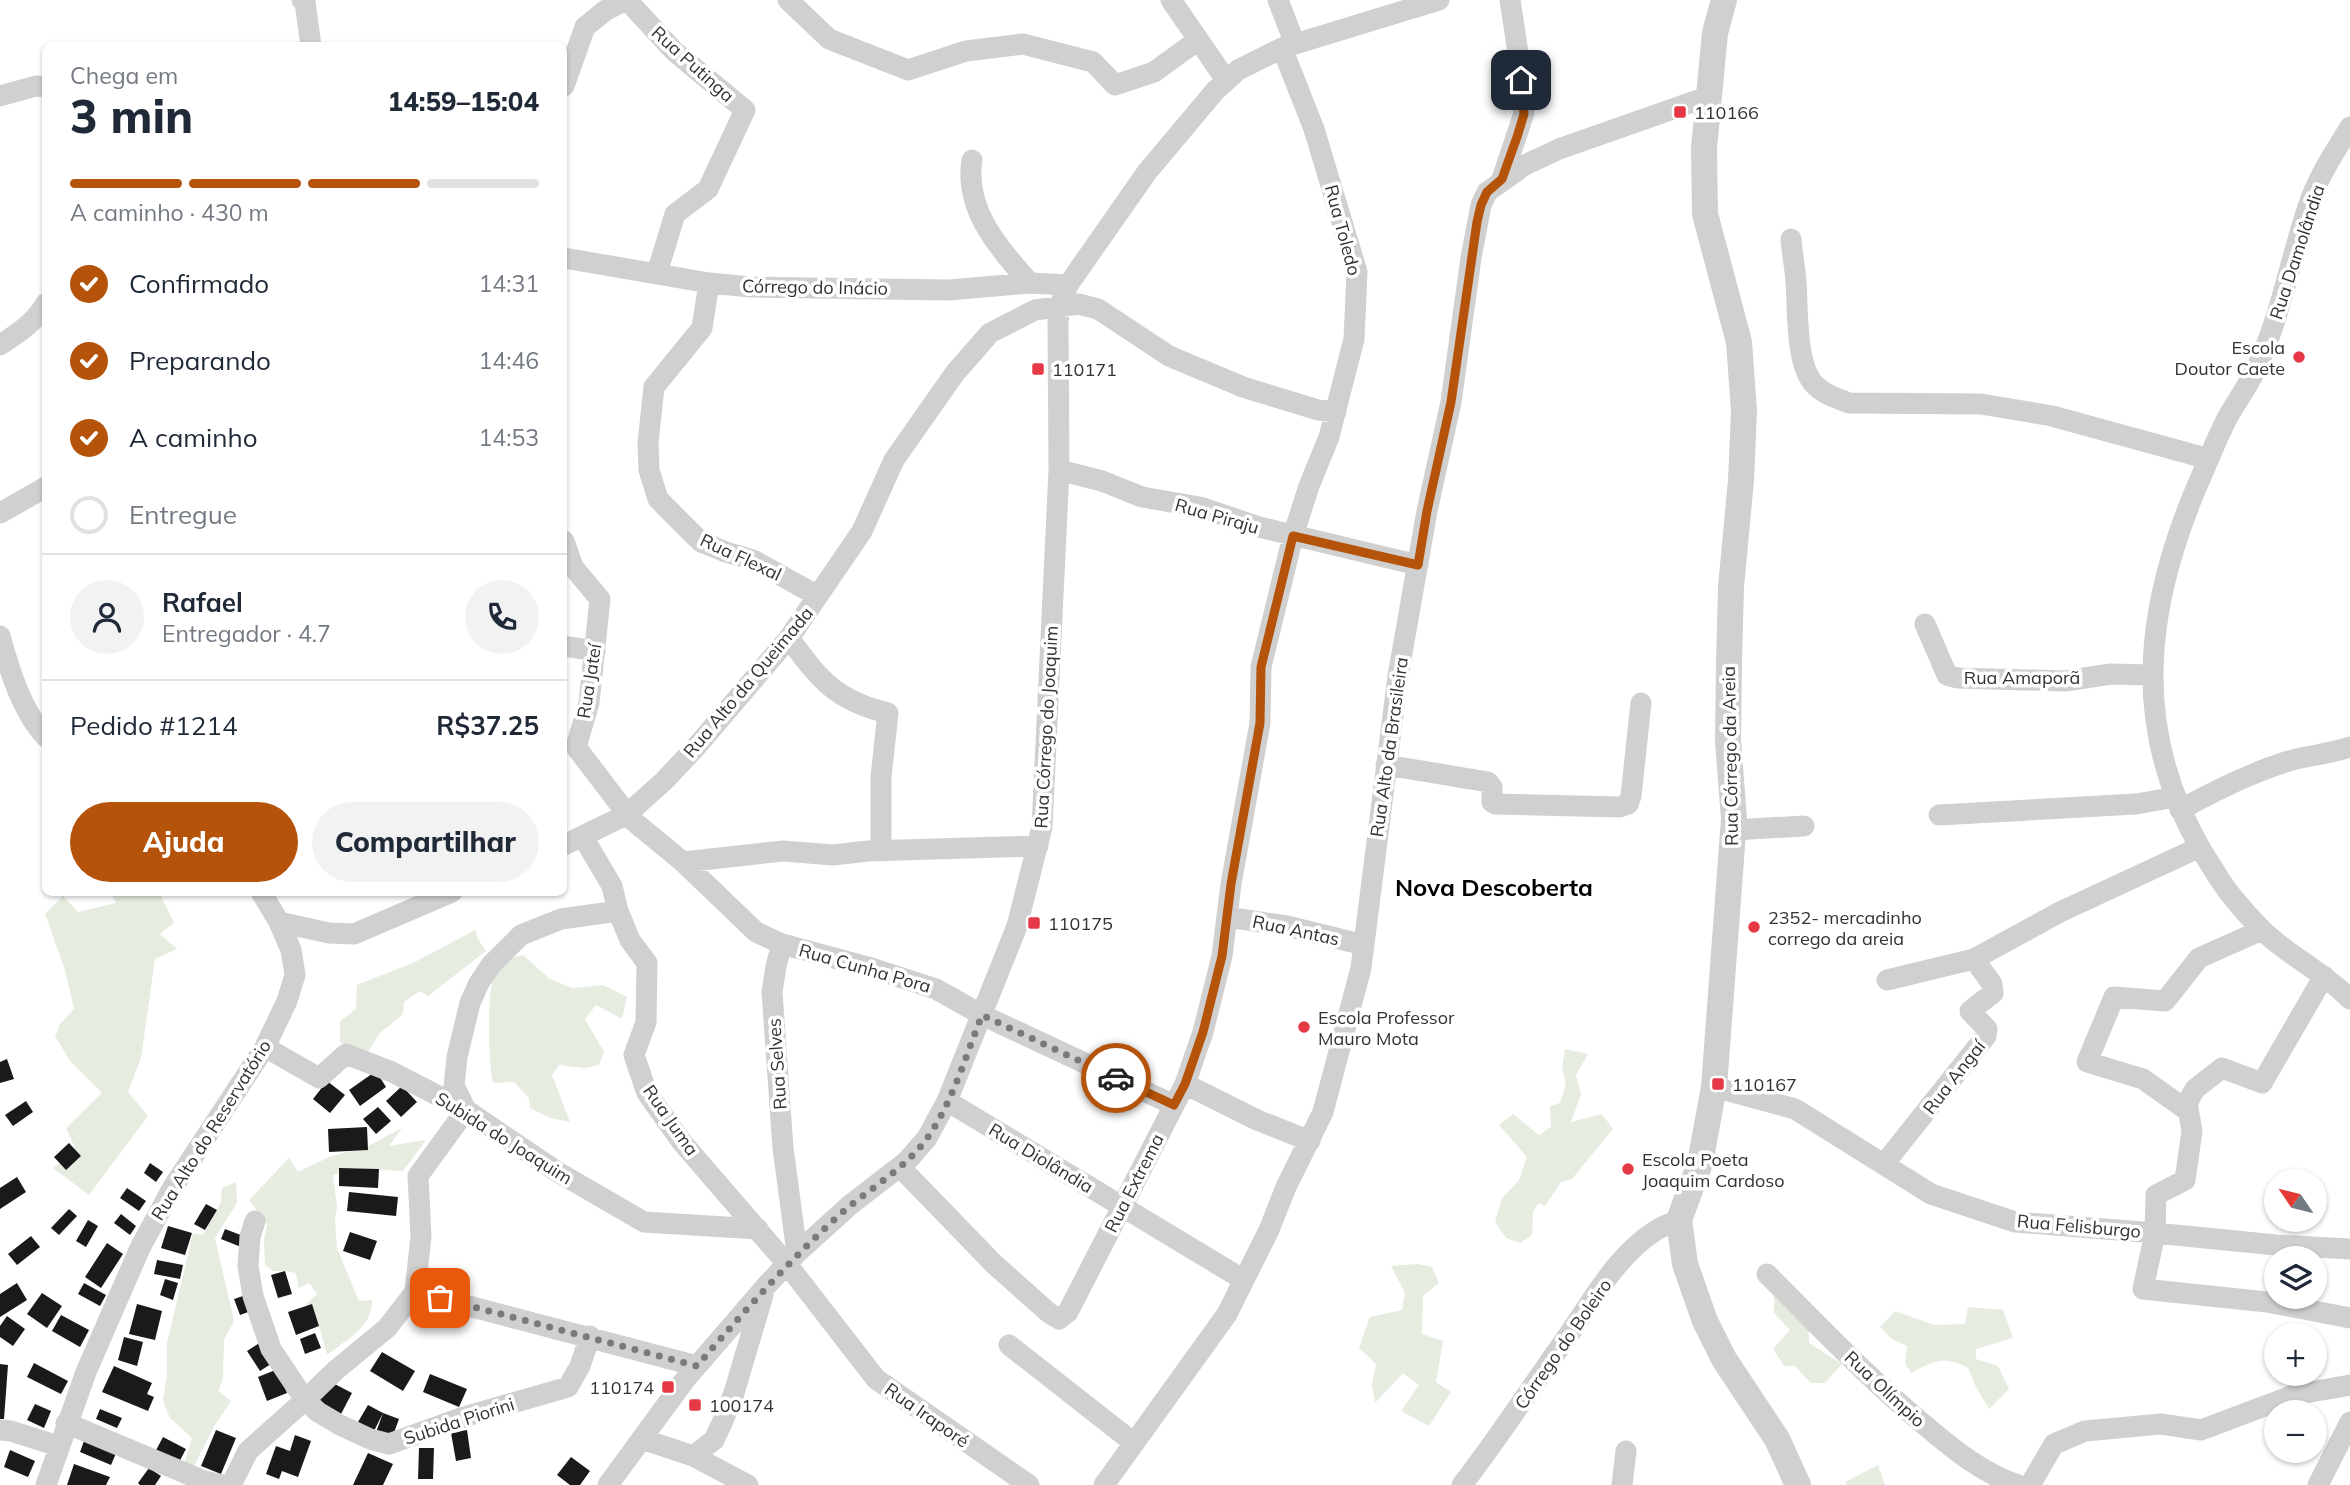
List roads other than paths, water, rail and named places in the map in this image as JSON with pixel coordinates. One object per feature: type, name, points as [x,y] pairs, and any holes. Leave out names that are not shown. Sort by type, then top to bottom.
[{"type":"street","points":[[302,0],[305,2],[310,42]]},
{"type":"street","points":[[567,77],[585,26],[606,9],[627,0]]},
{"type":"street","name":"Rua Putinga","points":[[627,0],[674,51],[745,110],[708,189],[675,214],[657,273]]},
{"type":"street","points":[[788,0],[829,39],[908,70],[966,51],[1023,44],[1093,62],[1115,85],[1154,72],[1198,40]]},
{"type":"street","points":[[1171,0],[1226,80]]},
{"type":"street","name":"Rua Toledo","points":[[1278,0],[1288,46],[1357,272],[1354,340],[1329,437],[1308,486],[1293,536]]},
{"type":"street","name":"Rua Córrego do Joaquim","points":[[608,1485],[697,1366],[766,1286],[850,1205],[900,1167],[927,1138],[947,1101],[1017,926],[1042,827],[1059,470],[1058,323],[1060,305],[1069,285],[1147,172],[1226,80],[1256,59],[1379,9],[1439,0]]},
{"type":"street","points":[[1502,179],[1524,114],[1510,0]]},
{"type":"street","name":"Rua Córrego da Areia","points":[[1724,0],[1715,33],[1704,148],[1705,214],[1739,342],[1744,411],[1731,587],[1728,741],[1734,819],[1714,1087],[1700,1163],[1679,1220],[1685,1264],[1705,1321],[1724,1359],[1777,1439],[1798,1485]]},
{"type":"street","points":[[0,96],[42,87]]},
{"type":"street","name":"Rua Alto da Brasileira","points":[[1104,1485],[1227,1314],[1323,1112],[1361,968],[1398,676],[1427,511],[1451,402],[1481,205],[1487,192],[1525,164],[1559,149],[1707,97]]},
{"type":"street","name":"Rua Damolândia","points":[[2349,997],[2262,930],[2233,898],[2200,847],[2178,804],[2164,762],[2157,727],[2152,675],[2156,626],[2165,575],[2181,528],[2229,415],[2262,358],[2309,204],[2331,158],[2350,127]]},
{"type":"street","points":[[972,160],[969,177],[971,192],[984,224],[1008,259],[1030,283]]},
{"type":"street","points":[[1791,239],[1798,334],[1806,371],[1814,385],[1838,398],[1849,403],[1981,404],[2041,414],[2209,459]]},
{"type":"street","name":"Córrego do Inácio","points":[[567,258],[709,283],[751,287],[949,290],[1030,283],[1069,285]]},
{"type":"street","name":"Rua Flexal","points":[[709,283],[702,328],[654,387],[648,443],[649,470],[658,499],[701,542],[753,559],[818,596]]},
{"type":"street","points":[[1060,305],[1079,304],[1098,309],[1169,356],[1244,387],[1318,410],[1336,412]]},
{"type":"street","name":"Rua Alto da Queimada","points":[[573,841],[627,814],[664,781],[789,638],[862,531],[894,460],[955,373],[990,333],[1035,310],[1060,305]]},
{"type":"street","points":[[0,345],[21,331],[42,309]]},
{"type":"street","name":"Rua Piraju","points":[[1059,470],[1102,481],[1142,496],[1200,507],[1293,536],[1418,565]]},
{"type":"street","points":[[0,513],[42,489]]},
{"type":"street","name":"Rua Extrema","points":[[900,1167],[995,1264],[1049,1313],[1059,1319],[1068,1312],[1185,1084],[1203,1032],[1216,986],[1260,723],[1261,667],[1293,536]]},
{"type":"street","name":"Rua Jateí","points":[[567,550],[573,567],[600,599],[589,704],[576,747],[627,814],[683,862]]},
{"type":"street","name":"Rua Amaporã","points":[[1925,624],[1947,675],[1958,678],[2065,681],[2111,674],[2152,675]]},
{"type":"street","points":[[0,636],[8,666],[35,726],[42,733]]},
{"type":"street","points":[[789,638],[817,676],[846,699],[871,709],[888,712],[881,777],[881,850]]},
{"type":"street","points":[[567,646],[595,651]]},
{"type":"street","points":[[1386,765],[1488,782],[1492,787],[1492,802],[1495,804],[1620,807],[1628,804],[1631,796],[1640,703]]},
{"type":"street","points":[[1939,815],[2178,804],[2265,769],[2350,747]]},
{"type":"street","points":[[1733,830],[1804,826]]},
{"type":"street","name":"Rua Juma","points":[[573,841],[612,886],[618,911],[630,940],[647,963],[646,1022],[634,1055],[647,1093],[681,1141],[758,1229],[792,1259]]},
{"type":"street","points":[[683,862],[783,851],[833,855],[881,850],[1038,846]]},
{"type":"street","points":[[1887,980],[1974,959],[2060,912],[2200,847]]},
{"type":"street","name":"Rua Cunha Pora","points":[[683,862],[756,932],[782,944],[927,985],[982,1015],[1174,1105]]},
{"type":"street","name":"Rua Alto do Reservatório","points":[[46,1485],[66,1423],[103,1329],[140,1248],[173,1187],[265,1047],[287,1001],[295,975],[291,950],[263,896]]},
{"type":"street","points":[[279,922],[329,933],[354,934],[414,900],[433,896]]},
{"type":"street","points":[[232,1485],[248,1451],[336,1370],[387,1328],[415,1292],[421,1236],[418,1176],[466,1110],[454,1086],[457,1057],[470,1003],[491,965],[522,935],[561,919],[618,911]]},
{"type":"street","name":"Rua Antas","points":[[1227,917],[1287,926],[1364,945]]},
{"type":"street","points":[[2188,1111],[2143,1079],[2087,1062],[2114,997],[2165,1001],[2199,958],[2262,930]]},
{"type":"street","name":"Rua Selves","points":[[782,944],[772,992],[792,1259]]},
{"type":"street","name":"Rua Angaí","points":[[1884,1164],[1986,1036],[1987,1029],[1970,1011],[1993,993],[1992,984],[1974,959]]},
{"type":"street","points":[[2323,976],[2262,1083],[2222,1068],[2195,1089],[2187,1103],[2192,1130],[2185,1180],[2155,1195],[2155,1233],[2143,1289],[2267,1303],[2350,1318]]},
{"type":"street","name":"Subida do Joaquim","points":[[265,1047],[319,1078],[346,1054],[392,1072],[466,1110],[556,1171],[644,1222],[758,1229]]},
{"type":"street","points":[[1185,1084],[1257,1120],[1310,1141]]},
{"type":"street","name":"Rua Felisburgo","points":[[1714,1087],[1795,1109],[1931,1194],[2015,1222],[2350,1249]]},
{"type":"street","name":"Rua Diolândia","points":[[947,1101],[1244,1280]]},
{"type":"street","name":"Córrego do Boleiro","points":[[1462,1485],[1616,1268],[1634,1248],[1656,1230],[1679,1220]]},
{"type":"street","name":"Subida Piorini","points":[[255,1221],[250,1237],[248,1266],[253,1296],[271,1349],[305,1400],[318,1412],[370,1439],[389,1444],[464,1417],[568,1387],[580,1366],[590,1336]]},
{"type":"street","name":"Rua Iraporé","points":[[792,1259],[876,1379],[1007,1478],[1029,1485]]},
{"type":"street","name":"Rua Olímpio","points":[[1767,1274],[1889,1395],[1953,1449],[2002,1480],[2018,1485]]},
{"type":"street","points":[[693,1456],[714,1440],[722,1423],[766,1286]]},
{"type":"street","points":[[415,1292],[697,1366]]},
{"type":"street","points":[[1009,1345],[1134,1443]]},
{"type":"street","points":[[2030,1485],[2054,1444],[2085,1431],[2161,1424],[2201,1430],[2294,1395],[2350,1385]]},
{"type":"street","points":[[2318,1485],[2350,1422]]},
{"type":"street","points":[[66,1423],[210,1484]]},
{"type":"street","points":[[0,1430],[58,1446]]},
{"type":"street","points":[[642,1439],[693,1456],[748,1485]]},
{"type":"street","points":[[1622,1485],[1626,1451]]},
{"type":"place","name":"110166","points":[[1680,112]]},
{"type":"place","name":"Escola Doutor Caete","points":[[2299,357]]},
{"type":"place","name":"110171","points":[[1038,369]]},
{"type":"place","name":"110175","points":[[1034,923]]},
{"type":"place","name":"2352- mercadinho corrego da areia","points":[[1754,927]]},
{"type":"place","name":"Escola Professor Mauro Mota","points":[[1304,1027]]},
{"type":"place","name":"110167","points":[[1718,1084]]},
{"type":"place","name":"Escola Poeta Joaquim Cardoso","points":[[1628,1169]]},
{"type":"place","name":"110174","points":[[668,1387]]},
{"type":"place","name":"100174","points":[[695,1405]]},
{"type":"district","name":"Nova Descoberta","points":[[1494,887]]}]
